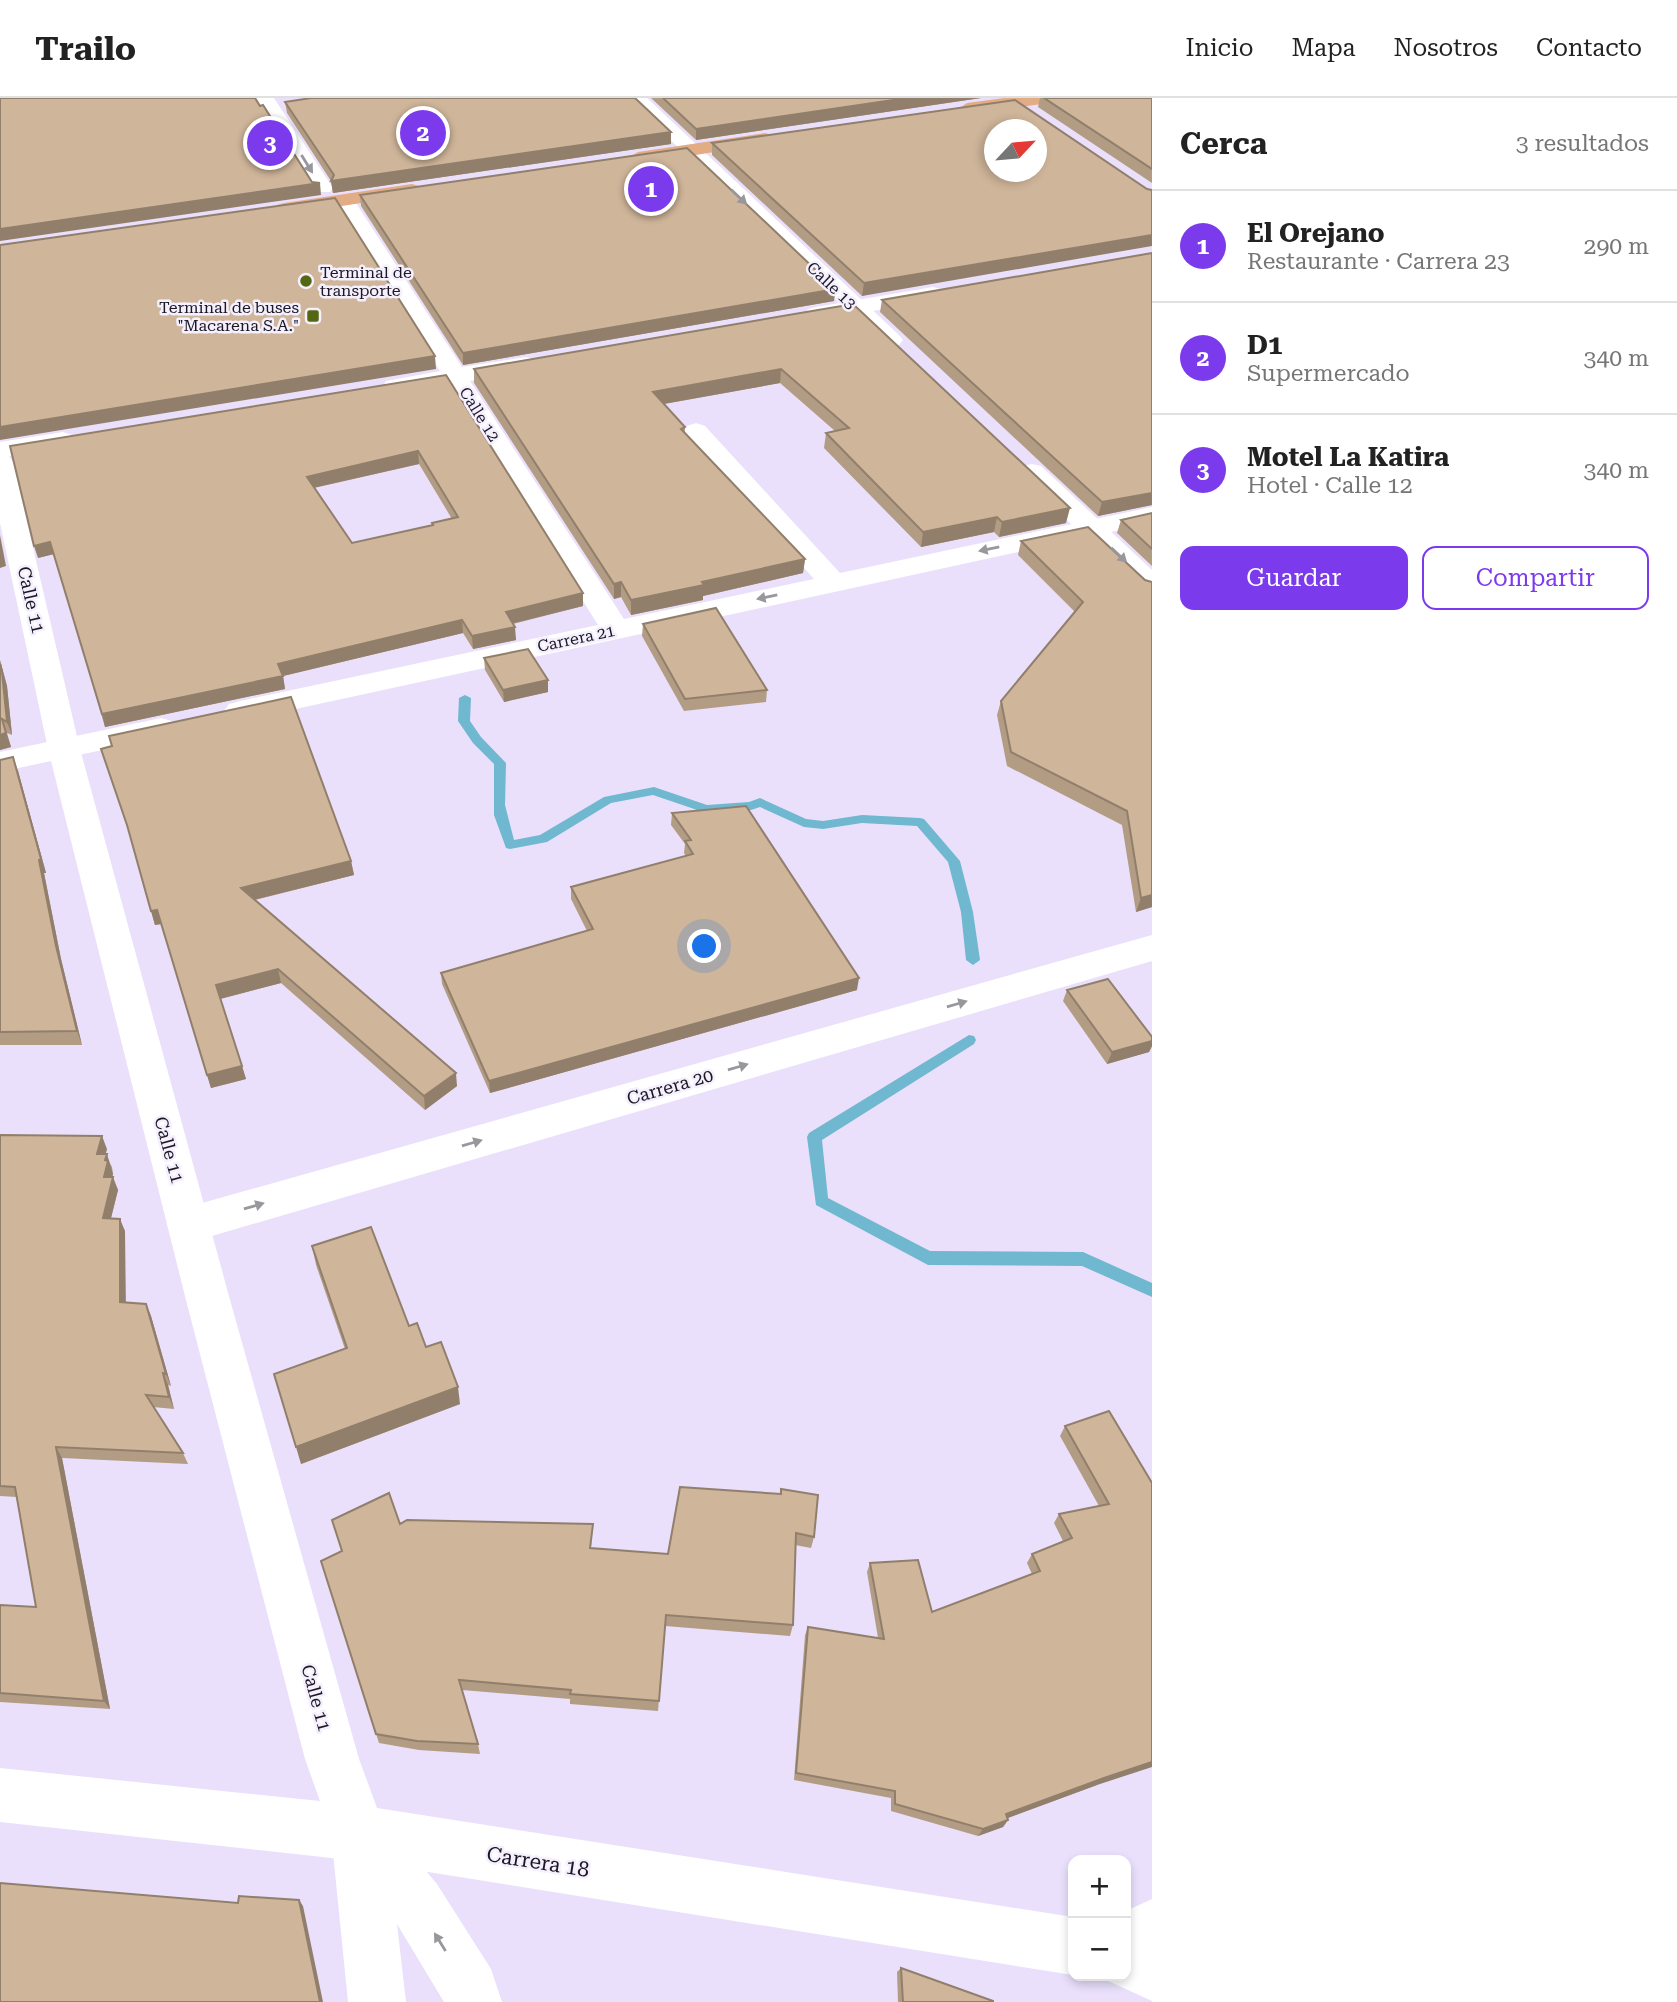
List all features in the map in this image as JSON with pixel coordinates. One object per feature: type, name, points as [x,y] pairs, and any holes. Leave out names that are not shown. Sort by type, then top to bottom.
[{"type":"main road","points":[[946,112],[1011,100]]},
{"type":"main road","points":[[622,153],[778,130]]},
{"type":"main road","points":[[265,204],[336,191],[425,181]]},
{"type":"street","name":"Calle 12","points":[[265,98],[336,191]]},
{"type":"street","name":"Calle 12","points":[[285,98],[336,191],[615,630]]},
{"type":"street","name":"Calle 13","points":[[636,98],[907,355]]},
{"type":"street","points":[[1011,100],[1039,108]]},
{"type":"street","points":[[795,318],[953,290]]},
{"type":"street","points":[[376,389],[551,360]]},
{"type":"street","points":[[696,430],[833,583]]},
{"type":"street","points":[[0,450],[80,437]]},
{"type":"street","points":[[1016,457],[1152,586]]},
{"type":"street","name":"Calle 11","points":[[0,462],[64,748],[188,1225],[332,1759],[359,1833],[377,2002]]},
{"type":"street","name":"Carrera 21","points":[[0,762],[1152,515]]},
{"type":"street","name":"Carrera 20","points":[[188,1225],[1152,948]]},
{"type":"street","name":"Carrera 18","points":[[0,1795],[359,1833],[1068,1945]]},
{"type":"street","name":"Calle 11","points":[[359,1833],[417,1904],[470,1990],[473,2002]]},
{"type":"street","points":[[1131,1938],[1152,1928]]},
{"type":"street","points":[[1131,1962],[1152,1972]]},
{"type":"building","points":[[0,98],[255,98],[260,106],[263,105],[312,182],[320,183],[0,229]]},
{"type":"building","points":[[311,98],[635,98],[671,132],[331,181],[334,175],[285,102]]},
{"type":"building","points":[[663,98],[907,98],[696,129]]},
{"type":"building","points":[[1044,98],[1152,98],[1152,169]]},
{"type":"building","points":[[1015,100],[1043,119],[984,119],[984,182],[1047,182],[1047,122],[1152,190],[1152,235],[864,283],[712,143]]},
{"type":"building","points":[[687,148],[836,289],[463,353],[360,195]]},
{"type":"building","points":[[335,198],[435,356],[0,427],[0,245]]},
{"type":"building","points":[[1152,253],[1152,493],[1102,502],[882,300]]},
{"type":"building","points":[[853,304],[1070,508],[1002,522],[997,517],[923,532],[826,433],[849,428],[781,369],[653,392],[685,427],[681,429],[805,559],[702,582],[704,585],[631,600],[621,582],[614,584],[474,369]]},
{"type":"building","points":[[446,375],[583,593],[506,612],[515,627],[472,636],[462,620],[278,664],[283,676],[102,714],[50,542],[34,546],[10,446]],"holes":[[[418,451],[458,517],[352,543],[307,477]]]},
{"type":"building","points":[[1152,513],[1152,549],[1121,520]]},
{"type":"building","points":[[1088,527],[1145,580],[1152,582],[1152,895],[1141,898],[1127,811],[1011,752],[1001,701],[1083,602],[1021,541]]},
{"type":"building","points":[[716,608],[767,690],[685,699],[643,624]]},
{"type":"building","points":[[528,649],[548,680],[503,690],[484,658]]},
{"type":"building","points":[[0,664],[7,722],[2,719],[6,733],[0,735]]},
{"type":"building","points":[[291,697],[351,861],[241,888],[456,1073],[424,1096],[278,969],[216,985],[242,1066],[207,1075],[157,910],[151,911],[127,825],[101,749],[112,746],[109,736]]},
{"type":"building","points":[[13,757],[41,859],[39,860],[56,946],[77,1031],[0,1032],[0,760]]},
{"type":"building","points":[[746,806],[859,978],[489,1081],[441,973],[593,929],[571,887],[693,854],[685,841],[691,840],[672,813]]},
{"type":"building","points":[[1108,979],[1152,1037],[1152,1041],[1112,1052],[1067,990]]},
{"type":"building","points":[[0,1135],[102,1136],[97,1154],[107,1154],[104,1177],[113,1177],[103,1218],[120,1219],[120,1302],[146,1304],[166,1374],[163,1373],[169,1397],[146,1395],[183,1453],[56,1447],[104,1701],[0,1693],[0,1605],[36,1607],[15,1487],[0,1486]]},
{"type":"building","points":[[371,1227],[409,1326],[417,1323],[426,1347],[441,1342],[458,1387],[296,1447],[274,1374],[347,1348],[312,1246]]},
{"type":"building","points":[[1109,1411],[1152,1483],[1152,1762],[1006,1814],[1008,1820],[983,1829],[895,1804],[895,1791],[796,1773],[808,1627],[884,1639],[870,1563],[918,1560],[932,1612],[1040,1571],[1032,1554],[1072,1538],[1059,1514],[1109,1504],[1065,1426]]},
{"type":"building","points":[[680,1487],[781,1494],[781,1489],[818,1495],[814,1537],[796,1533],[793,1625],[666,1615],[659,1701],[570,1694],[571,1690],[459,1680],[478,1744],[417,1741],[376,1734],[321,1561],[342,1551],[332,1520],[389,1493],[400,1524],[407,1520],[593,1524],[590,1548],[668,1554]]},
{"type":"building","points":[[0,1883],[238,1903],[239,1896],[299,1900],[320,2002],[0,2002]]},
{"type":"building","points":[[901,1968],[993,2001],[993,2002],[903,2002]]},
{"type":"waterway","points":[[465,698],[464,721],[477,740],[500,763],[501,815],[510,845],[543,839],[608,800],[654,791],[706,809],[751,806],[760,802],[804,823],[823,825],[862,819],[920,822],[954,861],[967,912],[973,960]]},
{"type":"waterway","points":[[969,1040],[814,1137],[821,1201],[928,1258],[1083,1259],[1152,1290]]},
{"type":"place","name":"D1","points":[[423,133]]},
{"type":"place","name":"Motel La Katira","points":[[270,143]]},
{"type":"place","name":"El Orejano","points":[[651,189]]},
{"type":"place","name":"Terminal de transporte","points":[[306,281]]},
{"type":"place","name":"Terminal de buses \"Macarena S.A.\"","points":[[313,316]]}]
